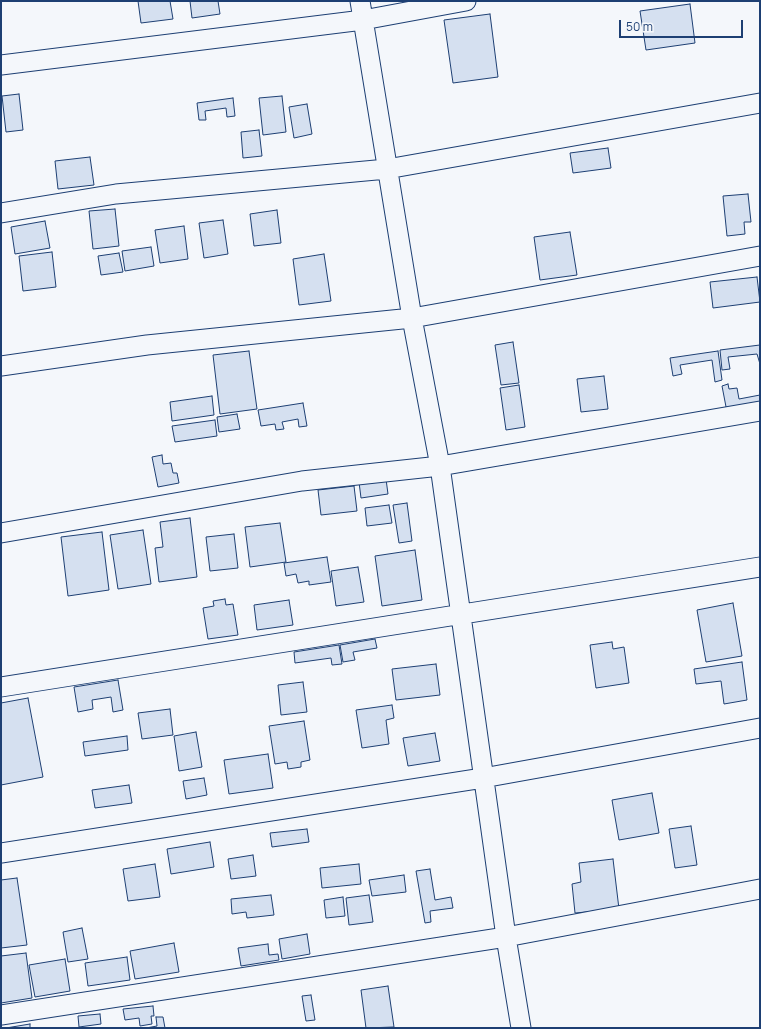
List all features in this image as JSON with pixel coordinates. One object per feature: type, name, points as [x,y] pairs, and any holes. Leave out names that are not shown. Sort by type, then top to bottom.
[{"type":"street","points":[[360,1],[412,318],[440,466],[483,778],[521,1028]]},
{"type":"street","points":[[1,65],[363,20],[466,1]]},
{"type":"street","points":[[1,213],[116,194],[387,169],[760,103]]},
{"type":"street","points":[[1,366],[147,344],[412,318],[760,256]]},
{"type":"street","points":[[1,533],[302,481],[440,466],[760,411]]},
{"type":"street","points":[[1,687],[461,616],[760,567]]},
{"type":"street","points":[[1,853],[483,778],[760,728]]},
{"type":"street","points":[[1,1015],[506,937],[760,889]]},
{"type":"building","points":[[138,1],[170,1],[173,19],[141,23]]},
{"type":"building","points":[[190,1],[218,1],[220,14],[192,18]]},
{"type":"building","points":[[690,4],[695,43],[646,50],[640,11]]},
{"type":"building","points":[[490,14],[498,77],[453,83],[444,20]]},
{"type":"building","points":[[19,94],[23,130],[6,132],[2,96]]},
{"type":"building","points":[[282,96],[286,132],[263,135],[259,98]]},
{"type":"building","points":[[233,98],[235,116],[227,117],[226,108],[205,111],[206,120],[199,120],[197,103]]},
{"type":"building","points":[[307,104],[312,134],[294,138],[289,107]]},
{"type":"building","points":[[259,130],[262,156],[243,158],[241,132]]},
{"type":"building","points":[[608,148],[611,168],[573,173],[570,153]]},
{"type":"building","points":[[90,157],[94,185],[58,189],[55,161]]},
{"type":"building","points":[[748,194],[751,222],[744,222],[745,234],[727,236],[723,196]]},
{"type":"building","points":[[115,209],[119,246],[93,249],[89,211]]},
{"type":"building","points":[[277,210],[281,243],[254,246],[250,214]]},
{"type":"building","points":[[223,220],[228,254],[204,258],[199,223]]},
{"type":"building","points":[[45,221],[50,248],[15,254],[11,227]]},
{"type":"building","points":[[184,226],[188,259],[160,263],[155,230]]},
{"type":"building","points":[[570,232],[577,275],[540,280],[534,237]]},
{"type":"building","points":[[151,247],[154,266],[125,271],[122,251]]},
{"type":"building","points":[[52,252],[56,287],[23,291],[19,256]]},
{"type":"building","points":[[119,253],[123,272],[101,275],[98,256]]},
{"type":"building","points":[[324,254],[331,301],[299,305],[293,259]]},
{"type":"building","points":[[757,277],[760,302],[713,308],[710,282]]},
{"type":"building","points":[[513,342],[519,383],[501,385],[495,345]]},
{"type":"building","points":[[760,345],[760,364],[757,354],[728,357],[730,369],[722,370],[720,350]]},
{"type":"building","points":[[249,351],[257,409],[220,414],[213,355]]},
{"type":"building","points":[[718,351],[722,380],[715,382],[712,360],[680,365],[682,374],[673,376],[670,358]]},
{"type":"building","points":[[604,376],[608,409],[581,412],[577,379]]},
{"type":"building","points":[[728,384],[729,389],[737,388],[739,399],[760,395],[760,406],[727,412],[722,386]]},
{"type":"building","points":[[519,385],[525,427],[506,430],[500,388]]},
{"type":"building","points":[[212,396],[214,415],[172,421],[170,402]]},
{"type":"building","points":[[303,403],[307,426],[299,427],[298,419],[282,422],[284,429],[276,430],[275,424],[261,426],[258,410]]},
{"type":"building","points":[[237,414],[240,429],[219,432],[217,417]]},
{"type":"building","points":[[215,420],[217,436],[175,442],[172,426]]},
{"type":"building","points":[[162,455],[163,464],[171,463],[173,473],[177,473],[179,483],[158,487],[152,457]]},
{"type":"building","points":[[386,479],[388,494],[361,498],[359,482]]},
{"type":"building","points":[[354,486],[357,511],[321,515],[318,490]]},
{"type":"building","points":[[407,503],[412,541],[399,543],[393,505]]},
{"type":"building","points":[[389,505],[392,523],[367,526],[365,508]]},
{"type":"building","points":[[190,518],[197,577],[159,582],[155,548],[163,547],[160,522]]},
{"type":"building","points":[[280,523],[286,562],[250,567],[245,527]]},
{"type":"building","points":[[143,530],[151,584],[118,589],[110,535]]},
{"type":"building","points":[[102,532],[109,590],[68,596],[61,537]]},
{"type":"building","points":[[234,534],[238,568],[210,571],[206,537]]},
{"type":"building","points":[[415,550],[422,600],[382,606],[375,556]]},
{"type":"building","points":[[327,557],[331,582],[309,585],[309,581],[298,583],[296,574],[286,576],[284,563]]},
{"type":"building","points":[[358,567],[364,602],[336,606],[331,571]]},
{"type":"building","points":[[225,599],[226,605],[233,604],[238,635],[208,639],[203,608],[214,606],[213,601]]},
{"type":"building","points":[[289,600],[293,625],[257,630],[254,605]]},
{"type":"building","points":[[733,603],[742,656],[706,662],[697,610]]},
{"type":"building","points":[[375,639],[377,648],[353,652],[355,660],[343,662],[340,645]]},
{"type":"building","points":[[612,642],[613,649],[624,647],[629,683],[596,688],[590,645]]},
{"type":"building","points":[[339,645],[342,664],[332,665],[331,658],[295,663],[294,652]]},
{"type":"building","points":[[742,662],[747,700],[724,704],[721,681],[696,684],[694,669]]},
{"type":"building","points":[[436,664],[440,695],[396,700],[392,669]]},
{"type":"building","points":[[118,680],[123,710],[113,712],[111,697],[92,700],[93,709],[78,712],[74,687]]},
{"type":"building","points":[[303,682],[307,712],[281,715],[278,685]]},
{"type":"building","points":[[28,698],[43,777],[1,785],[1,703]]},
{"type":"building","points":[[392,705],[394,718],[386,720],[389,744],[362,748],[356,710]]},
{"type":"building","points":[[170,709],[173,735],[142,739],[138,713]]},
{"type":"building","points":[[304,721],[310,760],[301,762],[301,767],[288,769],[287,762],[275,764],[269,726]]},
{"type":"building","points":[[196,732],[202,767],[179,771],[174,736]]},
{"type":"building","points":[[435,733],[440,761],[408,766],[403,738]]},
{"type":"building","points":[[127,736],[128,750],[85,756],[83,742]]},
{"type":"building","points":[[268,754],[273,788],[229,794],[224,760]]},
{"type":"building","points":[[204,778],[207,795],[186,799],[183,781]]},
{"type":"building","points":[[129,785],[132,803],[95,808],[92,790]]},
{"type":"building","points":[[652,793],[659,833],[619,840],[612,800]]},
{"type":"building","points":[[691,826],[697,865],[675,868],[669,829]]},
{"type":"building","points":[[307,829],[309,842],[272,847],[270,833]]},
{"type":"building","points":[[210,842],[214,867],[171,874],[167,849]]},
{"type":"building","points":[[253,855],[256,876],[231,879],[228,859]]},
{"type":"building","points":[[613,859],[619,909],[575,913],[572,884],[581,882],[579,863]]},
{"type":"building","points":[[155,864],[160,897],[128,901],[123,869]]},
{"type":"building","points":[[359,864],[361,884],[322,888],[320,868]]},
{"type":"building","points":[[430,869],[435,900],[451,897],[453,908],[430,911],[431,922],[425,923],[416,871]]},
{"type":"building","points":[[404,875],[406,892],[372,896],[369,880]]},
{"type":"building","points":[[17,878],[27,945],[1,948],[1,880]]},
{"type":"building","points":[[271,895],[274,915],[247,918],[246,912],[232,914],[231,899]]},
{"type":"building","points":[[369,895],[373,922],[349,925],[346,898]]},
{"type":"building","points":[[343,897],[345,916],[326,918],[324,900]]},
{"type":"building","points":[[82,928],[88,959],[68,962],[63,932]]},
{"type":"building","points":[[307,934],[310,954],[282,959],[279,939]]},
{"type":"building","points":[[174,943],[179,972],[135,979],[130,951]]},
{"type":"building","points":[[268,944],[269,955],[278,954],[279,960],[241,966],[238,948]]},
{"type":"building","points":[[26,953],[32,998],[1,1003],[1,956]]},
{"type":"building","points":[[127,957],[130,980],[88,986],[85,963]]},
{"type":"building","points":[[65,959],[70,991],[35,997],[29,965]]},
{"type":"building","points":[[388,986],[394,1027],[366,1028],[361,990]]},
{"type":"building","points":[[311,995],[315,1020],[306,1021],[302,996]]},
{"type":"building","points":[[153,1006],[154,1016],[151,1016],[152,1024],[140,1026],[139,1018],[125,1020],[123,1009]]},
{"type":"building","points":[[100,1014],[101,1024],[79,1027],[78,1016]]},
{"type":"building","points":[[156,1017],[163,1017],[165,1028],[146,1028],[157,1026]]},
{"type":"building","points":[[30,1024],[30,1028],[6,1028]]}]
